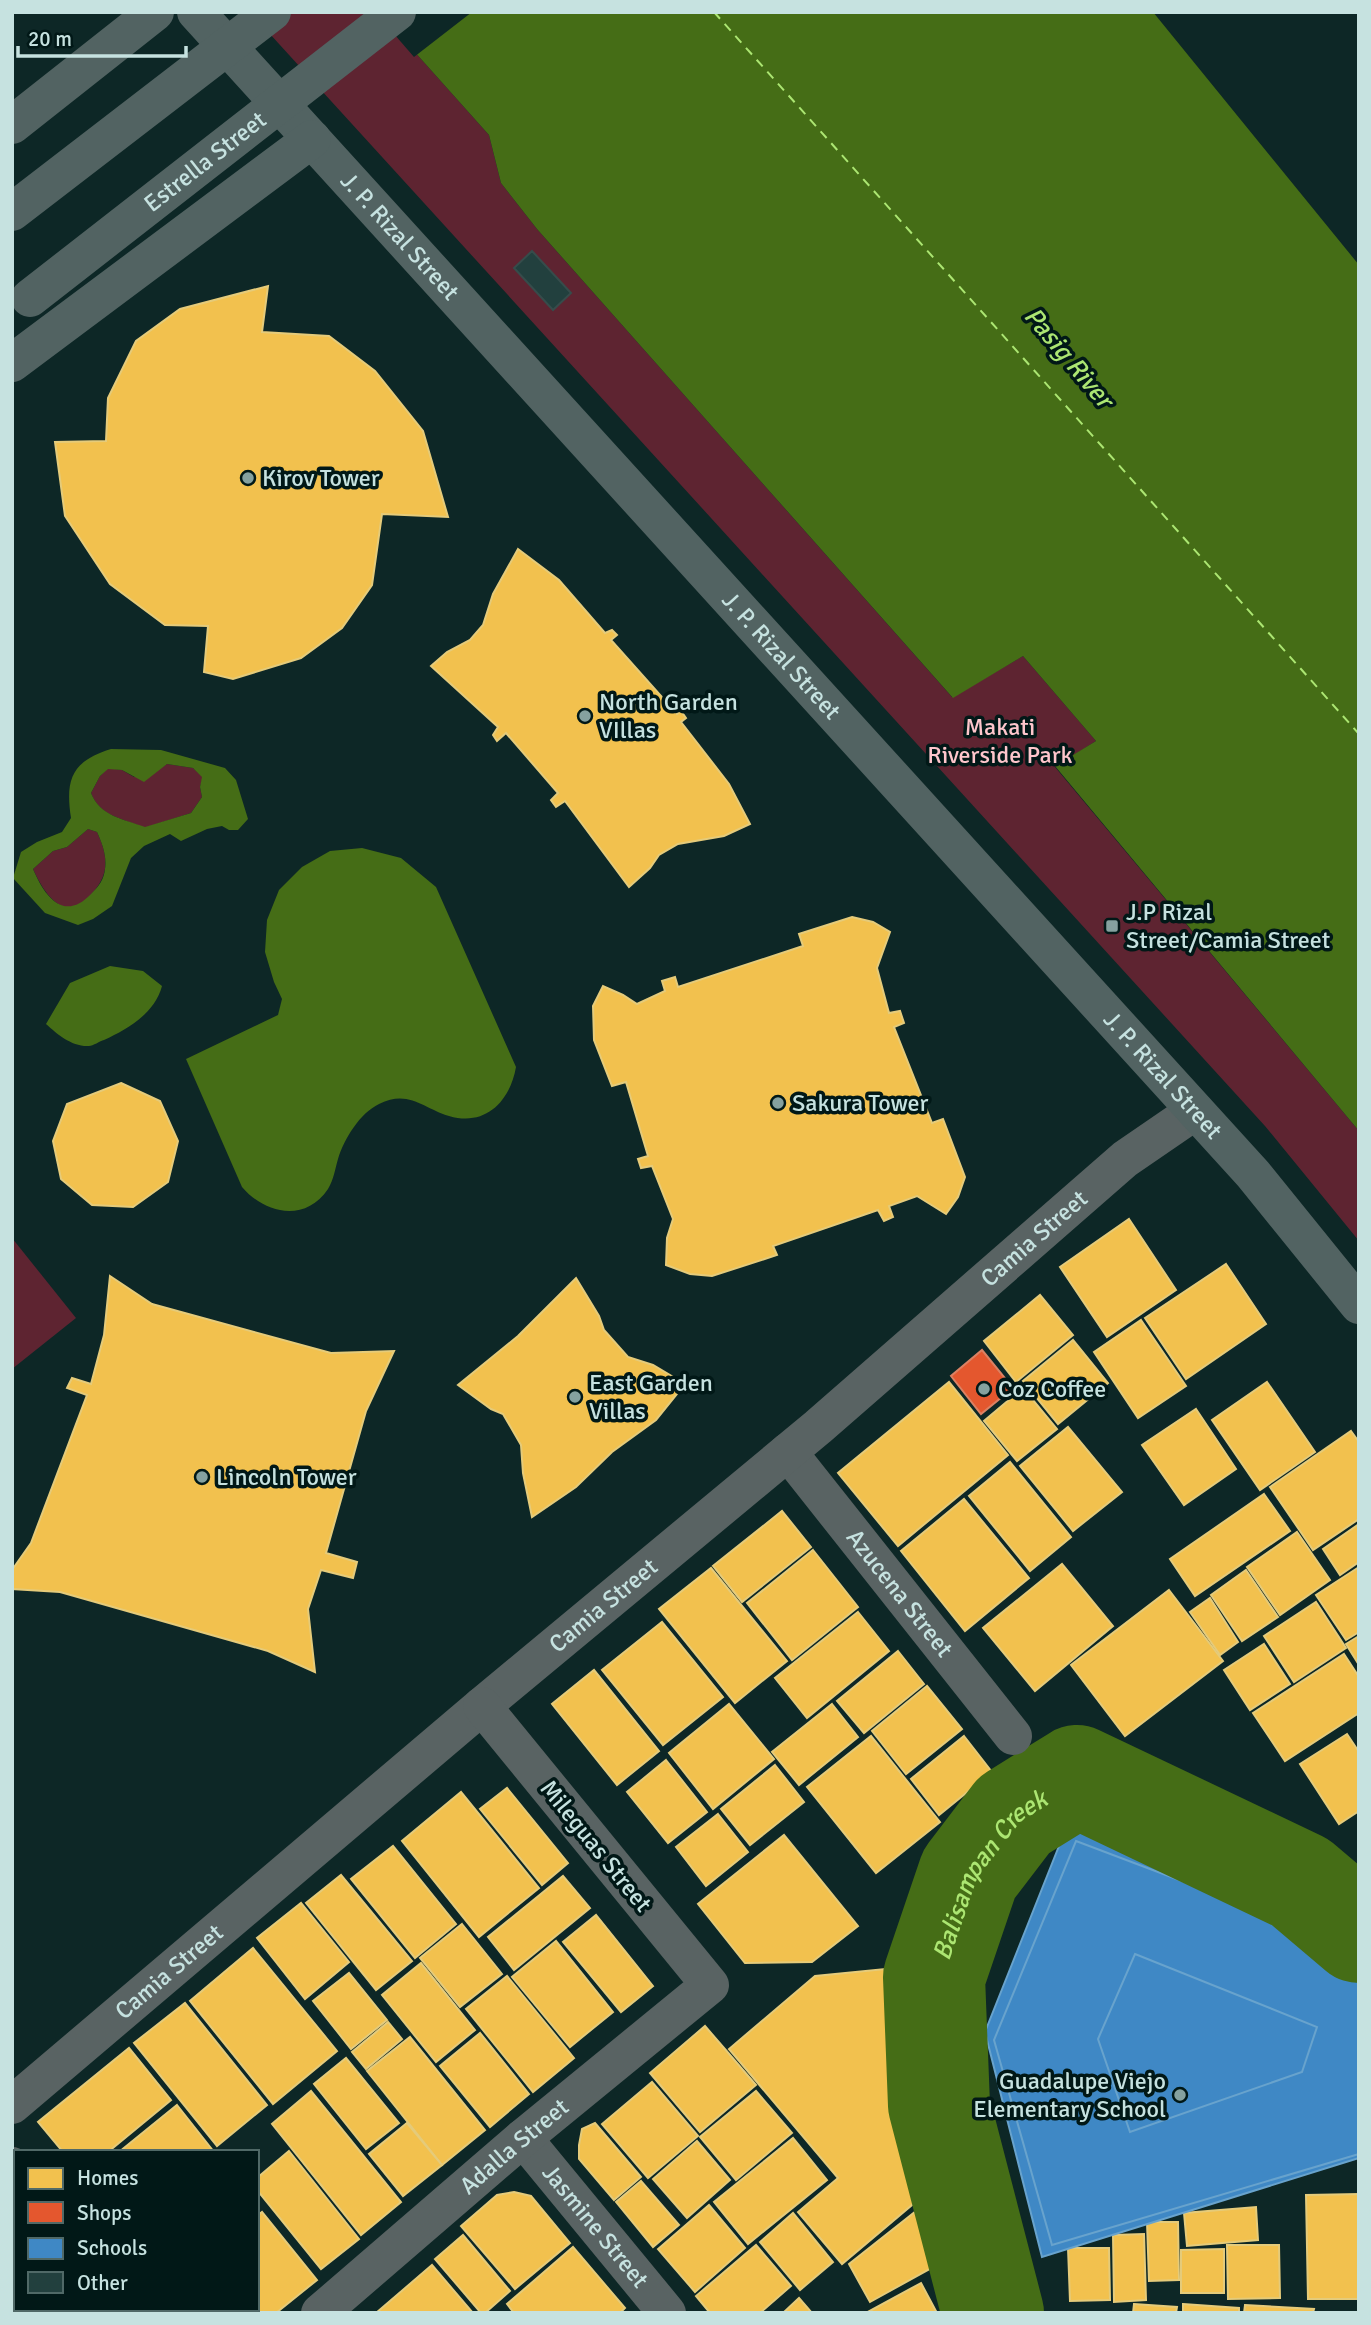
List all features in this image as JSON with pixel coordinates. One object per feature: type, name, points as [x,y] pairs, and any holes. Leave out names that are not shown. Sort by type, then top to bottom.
[{"type":"main road","points":[[12,125],[155,12]]},
{"type":"main road","name":"J. P. Rizal Street","points":[[196,12],[1253,1174],[1359,1305]]},
{"type":"main road","points":[[12,212],[272,12]]},
{"type":"main road","name":"Estrella Street","points":[[12,311],[397,12]]},
{"type":"main road","name":"Estrella Street","points":[[12,363],[312,139]]},
{"type":"street","name":"Camia Street","points":[[12,2105],[482,1706],[788,1452],[1125,1159],[1195,1111]]},
{"type":"street","name":"Azucena Street","points":[[788,1452],[1013,1736]]},
{"type":"street","name":"Mileguas Street","points":[[482,1706],[710,1985]]},
{"type":"street","name":"Adalla Street","points":[[320,2313],[523,2138],[710,1985]]},
{"type":"street","name":"Jasmine Street","points":[[523,2138],[667,2313]]},
{"type":"green space","name":"Makati Riverside Park","points":[[250,12],[379,12],[489,135],[501,183],[537,229],[952,697],[1023,656],[1096,741],[1055,767],[1359,1131],[1359,1241],[1265,1126]]},
{"type":"green space","points":[[167,764],[193,768],[203,777],[200,787],[202,797],[191,813],[144,828],[106,812],[91,793],[100,776],[108,768],[122,770],[134,777],[156,771]]},
{"type":"green space","points":[[88,829],[97,832],[101,841],[105,859],[104,873],[94,891],[80,905],[71,908],[62,906],[48,895],[33,869],[53,851],[67,847]]},
{"type":"green space","points":[[12,1238],[76,1318],[12,1369]]},
{"type":"water","name":"Pasig River","points":[[379,12],[1153,12],[1359,265],[1359,1131],[1055,766],[1096,741],[1023,656],[953,698],[537,229],[501,183],[489,135]]},
{"type":"water","points":[[111,749],[161,750],[225,768],[236,780],[248,819],[238,830],[229,830],[222,826],[207,829],[181,841],[170,834],[144,846],[131,858],[112,906],[78,925],[45,913],[13,878],[21,852],[62,832],[71,818],[69,792],[74,773],[87,759]],"holes":[[[167,764],[193,768],[202,777],[202,797],[191,813],[145,827],[106,812],[91,793],[100,776],[108,769],[122,770],[144,782]],[[88,829],[97,832],[102,845],[104,876],[97,888],[82,902],[64,906],[56,903],[43,889],[33,869],[53,851],[67,847]]]},
{"type":"water","points":[[362,848],[401,858],[436,887],[516,1067],[502,1100],[485,1114],[474,1118],[449,1116],[408,1099],[390,1100],[372,1108],[359,1120],[349,1135],[330,1185],[319,1200],[308,1207],[285,1211],[262,1203],[242,1187],[186,1059],[278,1015],[282,999],[265,952],[267,920],[279,890],[302,867],[330,851]]},
{"type":"water","points":[[110,966],[143,971],[162,986],[147,1012],[113,1036],[89,1046],[71,1042],[46,1024],[70,983]]},
{"type":"pier","points":[[375,12],[472,12],[414,57]]},
{"type":"building: Homes","name":"Kirov Tower","points":[[268,286],[262,332],[329,336],[375,371],[423,431],[448,517],[382,514],[372,585],[342,628],[301,658],[233,679],[204,672],[208,626],[165,625],[110,584],[65,516],[55,442],[106,441],[108,398],[136,341],[180,309]]},
{"type":"building: Homes","name":"North Garden VIllas","points":[[518,549],[559,580],[605,633],[612,630],[617,635],[611,640],[677,714],[681,711],[686,718],[681,722],[729,784],[750,824],[724,836],[678,844],[659,855],[650,868],[629,887],[565,801],[556,807],[551,800],[558,793],[506,733],[497,741],[493,735],[498,727],[431,666],[447,652],[470,640],[483,625],[493,594]]},
{"type":"building: Homes","name":"Sakura Tower","points":[[852,917],[873,922],[890,932],[877,968],[889,1013],[900,1011],[904,1023],[894,1027],[932,1123],[943,1119],[965,1177],[958,1197],[946,1214],[917,1196],[889,1206],[893,1217],[884,1221],[878,1210],[773,1246],[777,1255],[712,1276],[690,1274],[666,1265],[667,1238],[673,1219],[652,1166],[641,1168],[638,1159],[648,1156],[626,1082],[612,1086],[594,1040],[593,1006],[603,986],[637,1004],[665,991],[662,981],[675,977],[678,987],[803,946],[799,934]]},
{"type":"building: Homes","points":[[121,1083],[160,1101],[178,1141],[168,1182],[133,1207],[92,1205],[61,1179],[53,1141],[67,1104]]},
{"type":"building: Homes","points":[[1129,1219],[1176,1290],[1107,1337],[1060,1267]]},
{"type":"building: Homes","points":[[1226,1264],[1266,1324],[1186,1379],[1145,1318]]},
{"type":"building: Homes","name":"Lincoln Tower","points":[[110,1276],[152,1304],[331,1353],[394,1351],[366,1411],[326,1553],[357,1562],[353,1578],[321,1570],[308,1609],[315,1672],[268,1651],[60,1592],[12,1589],[12,1570],[31,1543],[87,1395],[67,1388],[72,1378],[91,1384],[104,1335]]},
{"type":"building: Homes","name":"East Garden Villas","points":[[576,1278],[599,1316],[604,1330],[628,1357],[653,1365],[685,1384],[656,1420],[612,1452],[576,1487],[532,1517],[523,1473],[521,1445],[503,1414],[491,1409],[458,1385],[518,1336]]},
{"type":"building: Homes","points":[[1040,1295],[1073,1335],[1016,1382],[984,1341]]},
{"type":"building: Homes","points":[[1141,1320],[1186,1386],[1138,1418],[1094,1352]]},
{"type":"building: Homes","points":[[1073,1340],[1108,1383],[1058,1424],[1023,1381]]},
{"type":"building: Homes","points":[[949,1382],[1008,1455],[898,1546],[838,1473]]},
{"type":"building: Homes","points":[[1267,1382],[1315,1452],[1260,1490],[1212,1420]]},
{"type":"building: Homes","points":[[1023,1388],[1057,1429],[1017,1461],[984,1421]]},
{"type":"building: Homes","points":[[1196,1409],[1236,1469],[1184,1505],[1142,1445]]},
{"type":"building: Homes","points":[[1068,1427],[1122,1492],[1073,1531],[1020,1466]]},
{"type":"building: Homes","points":[[1351,1431],[1359,1442],[1359,1519],[1313,1550],[1270,1487]]},
{"type":"building: Homes","points":[[1010,1462],[1071,1537],[1030,1571],[969,1496]]},
{"type":"building: Homes","points":[[1264,1494],[1290,1531],[1195,1596],[1170,1559]]},
{"type":"building: Homes","points":[[964,1499],[1029,1578],[965,1631],[901,1551]]},
{"type":"building: Homes","points":[[782,1511],[811,1547],[742,1602],[713,1566]]},
{"type":"building: Homes","points":[[1359,1524],[1359,1562],[1340,1575],[1323,1549]]},
{"type":"building: Homes","points":[[1297,1532],[1330,1580],[1280,1615],[1247,1567]]},
{"type":"building: Homes","points":[[813,1550],[858,1607],[792,1660],[747,1603]]},
{"type":"building: Homes","points":[[1062,1564],[1113,1626],[1035,1691],[983,1628]]},
{"type":"building: Homes","points":[[1359,1567],[1359,1632],[1346,1640],[1316,1595]]},
{"type":"building: Homes","points":[[711,1568],[787,1661],[735,1703],[659,1609]]},
{"type":"building: Homes","points":[[1246,1570],[1278,1617],[1242,1641],[1211,1595]]},
{"type":"building: Homes","points":[[1169,1590],[1223,1661],[1125,1736],[1071,1665]]},
{"type":"building: Homes","points":[[1210,1598],[1238,1642],[1220,1655],[1190,1612]]},
{"type":"building: Homes","points":[[1316,1602],[1346,1648],[1294,1682],[1264,1636]]},
{"type":"building: Homes","points":[[858,1612],[889,1651],[807,1718],[775,1678]]},
{"type":"building: Homes","points":[[662,1622],[723,1697],[663,1745],[602,1670]]},
{"type":"building: Homes","points":[[1359,1636],[1359,1665],[1346,1644]]},
{"type":"building: Homes","points":[[1264,1644],[1290,1684],[1250,1710],[1224,1670]]},
{"type":"building: Homes","points":[[898,1651],[924,1684],[864,1733],[837,1701]]},
{"type":"building: Homes","points":[[1344,1654],[1359,1677],[1359,1713],[1285,1761],[1253,1713]]},
{"type":"building: Homes","points":[[594,1670],[659,1751],[617,1785],[552,1704]]},
{"type":"building: Homes","points":[[927,1686],[962,1729],[906,1774],[872,1731]]},
{"type":"building: Homes","points":[[729,1704],[774,1759],[713,1809],[669,1753]]},
{"type":"building: Homes","points":[[832,1704],[858,1737],[799,1785],[772,1752]]},
{"type":"building: Homes","points":[[1347,1734],[1359,1752],[1359,1811],[1339,1824],[1300,1764]]},
{"type":"building: Homes","points":[[871,1736],[940,1822],[876,1873],[807,1787]]},
{"type":"building: Homes","points":[[964,1736],[992,1772],[939,1815],[911,1779]]},
{"type":"building: Homes","points":[[666,1760],[707,1812],[668,1843],[627,1792]]},
{"type":"building: Homes","points":[[775,1765],[804,1802],[750,1845],[721,1809]]},
{"type":"building: Homes","points":[[507,1788],[568,1863],[542,1885],[480,1809]]},
{"type":"building: Homes","points":[[461,1792],[539,1888],[479,1937],[402,1841]]},
{"type":"building: Homes","points":[[718,1814],[748,1852],[706,1886],[676,1847]]},
{"type":"building: Homes","points":[[784,1835],[858,1926],[812,1962],[745,1963],[698,1904]]},
{"type":"building: Homes","points":[[393,1846],[456,1924],[415,1958],[351,1879]]},
{"type":"building: Homes","points":[[341,1875],[412,1961],[376,1990],[306,1903]]},
{"type":"building: Homes","points":[[563,1876],[590,1908],[514,1970],[488,1937]]},
{"type":"building: Homes","points":[[301,1903],[349,1962],[305,1999],[257,1938]]},
{"type":"building: Homes","points":[[596,1915],[653,1986],[621,2012],[563,1942]]},
{"type":"building: Homes","points":[[462,1924],[502,1974],[460,2007],[420,1958]]},
{"type":"building: Homes","points":[[556,1941],[613,2012],[570,2047],[512,1977]]},
{"type":"building: Homes","points":[[253,1948],[337,2051],[273,2104],[190,2001]]},
{"type":"building: Homes","points":[[421,1963],[475,2030],[436,2062],[382,1995]]},
{"type":"building: Homes","points":[[885,1969],[925,2194],[842,2264],[798,2212],[838,2178],[729,2049],[815,1976]]},
{"type":"building: Homes","points":[[349,1973],[387,2020],[351,2049],[313,2001]]},
{"type":"building: Homes","points":[[507,1976],[574,2058],[533,2092],[466,2009]]},
{"type":"building: Homes","points":[[185,2003],[267,2105],[217,2146],[134,2043]]},
{"type":"building: Homes","points":[[388,2022],[402,2039],[366,2069],[352,2052]]},
{"type":"building: Homes","points":[[705,2026],[756,2085],[700,2132],[650,2073]]},
{"type":"building: Homes","points":[[480,2033],[529,2094],[490,2127],[440,2066]]},
{"type":"building: Homes","points":[[410,2037],[485,2130],[442,2165],[367,2071]]},
{"type":"building: Homes","points":[[129,2048],[171,2100],[110,2150],[61,2150],[38,2122]]},
{"type":"building: Homes","points":[[346,2058],[399,2123],[366,2149],[314,2084]]},
{"type":"building: Homes","points":[[652,2082],[698,2136],[648,2178],[602,2124]]},
{"type":"building: Homes","points":[[311,2091],[401,2202],[361,2235],[272,2124]]},
{"type":"building: Homes","points":[[756,2091],[792,2133],[736,2180],[700,2137]]},
{"type":"building: Homes","points":[[177,2105],[212,2150],[121,2150]]},
{"type":"building: Homes","points":[[407,2123],[442,2165],[403,2196],[369,2154]]},
{"type":"building: Homes","points":[[595,2123],[641,2177],[614,2200],[579,2159],[582,2129]]},
{"type":"building: Homes","points":[[793,2138],[827,2180],[748,2244],[714,2202]]},
{"type":"building: Homes","points":[[697,2141],[730,2180],[687,2218],[653,2179]]},
{"type":"building: Homes","points":[[289,2151],[359,2239],[321,2269],[259,2192],[259,2176]]},
{"type":"building: Homes","points":[[641,2181],[679,2225],[653,2247],[616,2202]]},
{"type":"building: Homes","points":[[514,2192],[531,2196],[570,2243],[515,2289],[461,2226],[497,2195]]},
{"type":"building: Homes","points":[[1359,2194],[1359,2299],[1308,2299],[1306,2195]]},
{"type":"building: Homes","points":[[709,2205],[745,2248],[695,2292],[658,2249]]},
{"type":"building: Homes","points":[[1256,2207],[1258,2240],[1187,2246],[1184,2213]]},
{"type":"building: Homes","points":[[916,2211],[944,2261],[870,2302],[849,2264]]},
{"type":"building: Homes","points":[[262,2212],[317,2280],[276,2313],[200,2313],[198,2311],[259,2311],[259,2214]]},
{"type":"building: Homes","points":[[793,2213],[833,2262],[800,2290],[760,2242]]},
{"type":"building: Homes","points":[[1147,2222],[1178,2222],[1179,2280],[1149,2281]]},
{"type":"building: Homes","points":[[12,2224],[14,2311],[29,2311],[12,2313]]},
{"type":"building: Homes","points":[[1144,2234],[1146,2300],[1114,2302],[1113,2235]]},
{"type":"building: Homes","points":[[463,2235],[510,2291],[485,2313],[481,2313],[435,2259]]},
{"type":"building: Homes","points":[[756,2245],[791,2286],[760,2313],[710,2313],[696,2296]]},
{"type":"building: Homes","points":[[1227,2245],[1279,2245],[1280,2298],[1228,2299]]},
{"type":"building: Homes","points":[[573,2247],[625,2308],[620,2313],[514,2313],[507,2304]]},
{"type":"building: Homes","points":[[1068,2248],[1109,2248],[1110,2300],[1070,2301]]},
{"type":"building: Homes","points":[[1224,2249],[1224,2293],[1181,2293],[1181,2250]]},
{"type":"building: Homes","points":[[432,2265],[473,2313],[376,2313]]},
{"type":"building: Homes","points":[[921,2283],[937,2313],[866,2313]]},
{"type":"building: Homes","points":[[799,2298],[812,2313],[783,2313]]},
{"type":"building: Homes","points":[[1134,2304],[1177,2307],[1176,2313],[1133,2313]]},
{"type":"building: Homes","points":[[1183,2304],[1239,2308],[1239,2313],[1183,2313]]},
{"type":"building: Homes","points":[[1245,2305],[1314,2309],[1313,2313],[1244,2313]]},
{"type":"building: Homes","points":[[84,2311],[86,2313],[35,2313]]},
{"type":"building: Shops","points":[[982,1350],[1013,1388],[981,1414],[951,1376]]},
{"type":"building: Schools","name":"Guadalupe Viejo Elementary School","points":[[1067,1826],[1309,1905],[1359,1955],[1359,2158],[1042,2257],[985,2032]]},
{"type":"building: Schools","name":"Guadalupe Viejo Elementary School","points":[[1076,1841],[1298,1925],[1359,1971],[1359,2154],[1052,2245],[994,2040]],"holes":[[[1135,1954],[1317,2027],[1302,2072],[1130,2132],[1098,2039]]]},
{"type":"building: Other","points":[[532,251],[571,293],[553,310],[514,268]]},
{"type":"waterway","name":"Balisampan Creek","points":[[993,2313],[939,2105],[934,1977],[969,1874],[1014,1815],[1077,1776],[1300,1882],[1359,1932]]},
{"type":"ferry route","points":[[714,12],[1359,734]]},
{"type":"place","name":"Kirov Tower","points":[[248,478]]},
{"type":"place","name":"North Garden VIllas","points":[[585,716]]},
{"type":"place","name":"J.P Rizal Street/Camia Street","points":[[1112,926]]},
{"type":"place","name":"Sakura Tower","points":[[778,1103]]},
{"type":"place","name":"Coz Coffee","points":[[984,1389]]},
{"type":"place","name":"East Garden Villas","points":[[575,1397]]},
{"type":"place","name":"Lincoln Tower","points":[[202,1477]]},
{"type":"place","name":"Guadalupe Viejo Elementary School","points":[[1180,2095]]}]
